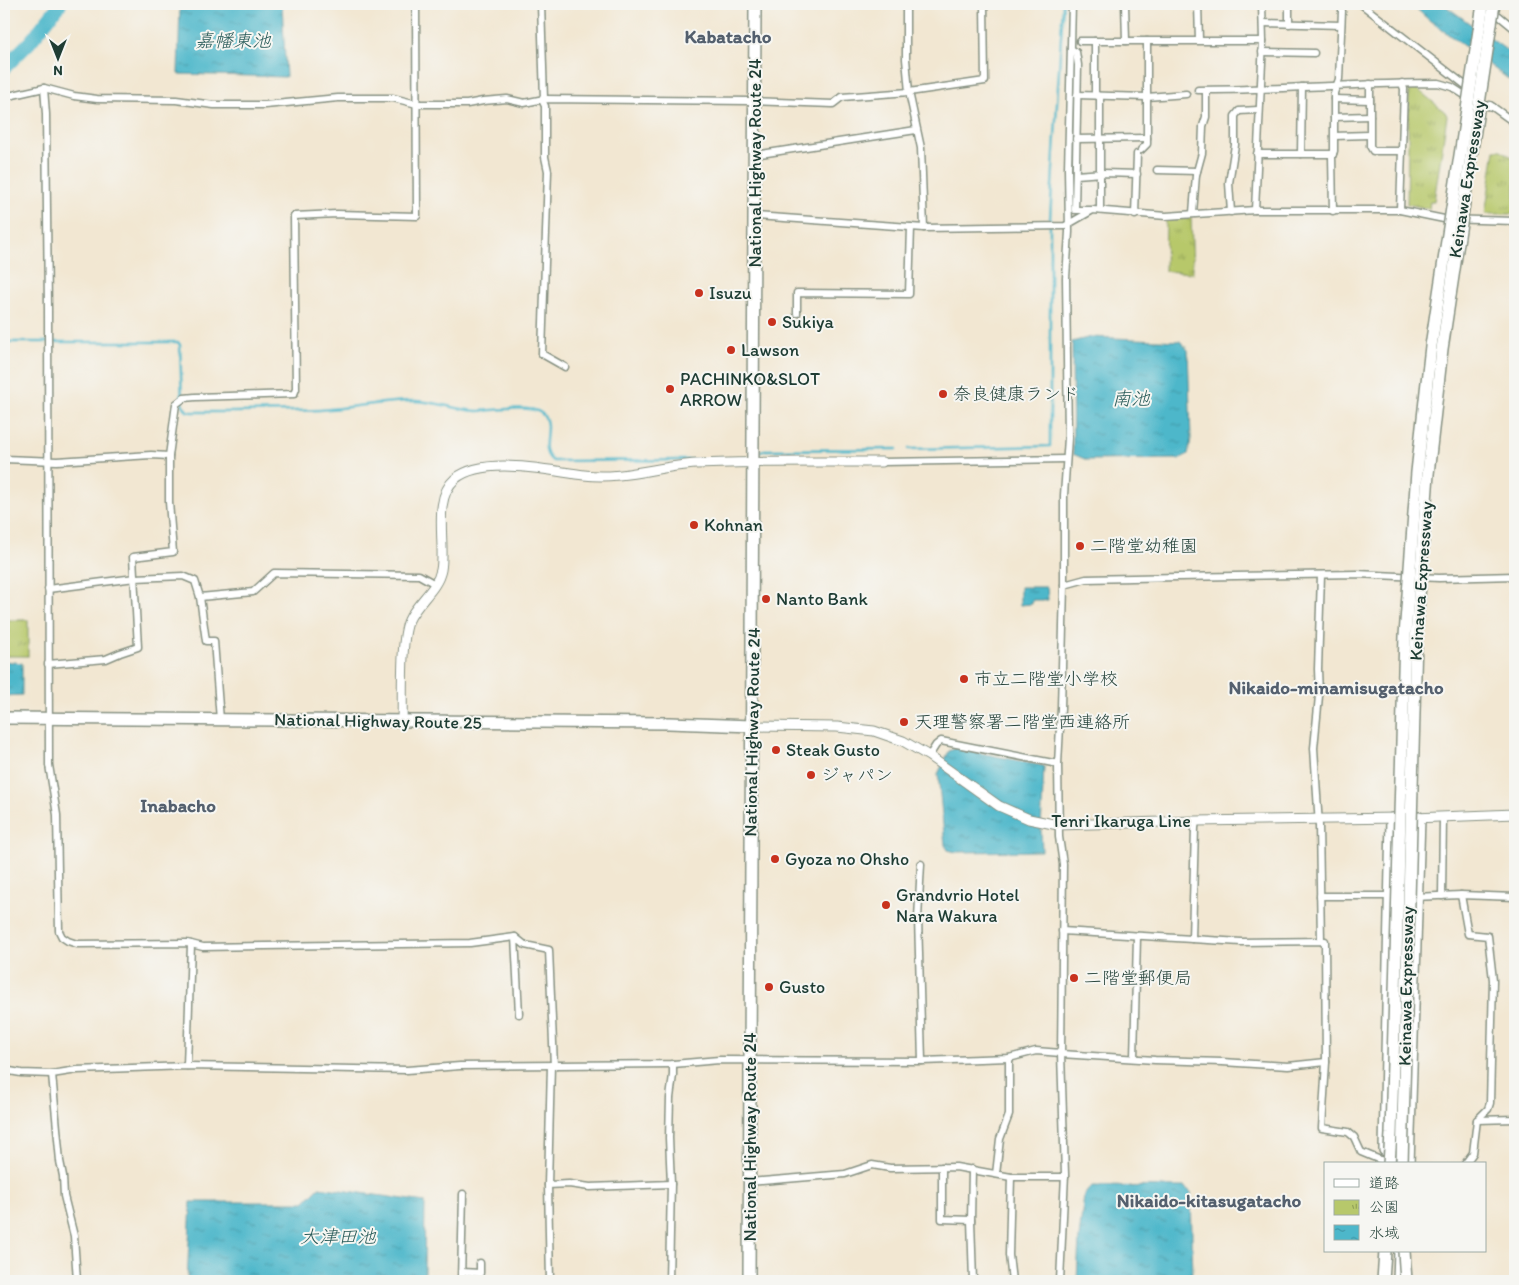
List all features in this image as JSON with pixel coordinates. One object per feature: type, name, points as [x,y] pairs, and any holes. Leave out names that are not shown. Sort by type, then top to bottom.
[{"type":"highway","name":"National Highway Route 24","points":[[749,1281],[755,4]]},
{"type":"highway","name":"Keinawa Expressway","points":[[1388,1162],[1391,1134],[1404,646],[1417,472],[1431,346],[1483,4]]},
{"type":"highway","name":"Keinawa Expressway","points":[[1402,1162],[1416,637],[1428,474],[1442,349],[1494,4]]},
{"type":"highway","name":"National Highway Route 25","points":[[4,718],[669,723],[752,726]]},
{"type":"highway","points":[[1408,1162],[1419,818]]},
{"type":"highway","points":[[1388,1162],[1392,819]]},
{"type":"highway","points":[[1383,1281],[1385,1252]]},
{"type":"highway","points":[[1385,1252],[1387,1281]]},
{"type":"highway","points":[[1399,1281],[1400,1252]]},
{"type":"highway","points":[[1405,1252],[1406,1281]]},
{"type":"main road","points":[[402,722],[404,637],[409,620],[435,584],[442,569],[442,512],[444,495],[453,480],[465,471],[482,467],[510,467],[586,476],[614,476],[694,464],[882,462]]},
{"type":"main road","name":"Tenri Ikaruga Line","points":[[752,726],[837,727],[874,731],[903,741],[929,756],[999,806],[1016,815],[1058,825],[1196,820],[1392,819],[1515,814]]},
{"type":"street","points":[[48,664],[106,659],[120,652],[138,647],[133,557],[173,552],[169,502],[169,456],[174,408],[180,400],[195,397],[294,394],[296,389],[294,216],[337,214],[417,216],[416,4]]},
{"type":"street","points":[[541,4],[545,157],[548,171],[542,354],[565,367]]},
{"type":"street","points":[[906,4],[906,58],[916,130],[921,148],[924,228]]},
{"type":"street","points":[[4,97],[44,88],[74,96],[98,99],[176,100],[214,106],[265,105],[338,98],[393,98],[417,104],[467,104],[483,100],[507,99],[524,102],[543,100],[833,104],[842,97],[910,92],[985,81],[984,4]]},
{"type":"street","points":[[1072,4],[1068,168],[1072,224]]},
{"type":"street","points":[[1125,4],[1126,41]]},
{"type":"street","points":[[1198,4],[1199,40]]},
{"type":"street","points":[[1255,210],[1258,110],[1263,41],[1262,4]]},
{"type":"street","points":[[1289,4],[1289,24]]},
{"type":"street","points":[[1361,4],[1515,123]]},
{"type":"street","points":[[1483,4],[1515,29]]},
{"type":"street","points":[[1333,211],[1334,99],[1339,79],[1342,11]]},
{"type":"street","points":[[1263,23],[1341,25]]},
{"type":"street","points":[[1080,41],[1263,41]]},
{"type":"street","points":[[1095,41],[1095,93],[1100,98],[1100,174],[1096,210]]},
{"type":"street","points":[[1135,215],[1139,152],[1147,144],[1147,41]]},
{"type":"street","points":[[1060,1281],[1065,1177],[1061,1053],[1063,864],[1058,825],[1058,764],[1062,708],[1064,495],[1068,438],[1066,278],[1075,210],[1078,65],[1076,52],[1071,49]]},
{"type":"street","points":[[1262,52],[1314,53]]},
{"type":"street","points":[[1400,210],[1404,89],[1402,83]]},
{"type":"street","points":[[1198,90],[1206,92],[1336,85],[1438,83],[1452,87],[1480,106],[1493,107]]},
{"type":"street","points":[[1370,84],[1370,146],[1374,151],[1402,151]]},
{"type":"street","points":[[44,88],[48,308],[49,765],[57,815],[59,931],[62,937],[77,944],[187,943],[203,947],[460,943],[515,936],[525,945],[548,950],[553,1065],[548,1185],[550,1281]]},
{"type":"street","points":[[1302,88],[1302,154]]},
{"type":"street","points":[[1193,213],[1197,171],[1202,153],[1203,126],[1206,117],[1206,92]]},
{"type":"street","points":[[1077,95],[1147,97],[1186,94]]},
{"type":"street","points":[[1334,99],[1370,100]]},
{"type":"street","points":[[1231,212],[1229,183],[1236,116],[1239,111],[1258,110]]},
{"type":"street","points":[[1334,116],[1370,116]]},
{"type":"street","points":[[754,155],[916,130]]},
{"type":"street","points":[[1334,136],[1369,135]]},
{"type":"street","points":[[1076,139],[1147,138]]},
{"type":"street","points":[[1257,154],[1333,154]]},
{"type":"street","points":[[1158,170],[1197,171]]},
{"type":"street","points":[[1076,175],[1137,174]]},
{"type":"street","points":[[1075,210],[1166,216],[1255,210],[1400,210],[1444,219],[1515,221]]},
{"type":"street","points":[[755,216],[924,228],[1056,227],[1072,224],[1096,210]]},
{"type":"street","points":[[797,313],[797,293],[909,294],[911,227]]},
{"type":"street","points":[[4,459],[48,461],[151,455],[169,456]]},
{"type":"street","points":[[882,462],[1066,459]]},
{"type":"street","points":[[200,597],[253,592],[274,573],[419,575],[435,584]]},
{"type":"street","points":[[1064,585],[1086,579],[1357,574],[1439,578],[1515,576]]},
{"type":"street","points":[[1320,575],[1319,696],[1314,748],[1319,820],[1321,941]]},
{"type":"street","points":[[48,589],[135,578],[183,576],[195,581],[200,597],[206,641],[214,641],[220,720]]},
{"type":"street","points":[[929,756],[941,741],[1058,764]]},
{"type":"street","points":[[1442,896],[1443,817]]},
{"type":"street","points":[[1192,939],[1196,820]]},
{"type":"street","points":[[921,864],[918,918],[922,1061]]},
{"type":"street","points":[[1320,896],[1461,895],[1515,897]]},
{"type":"street","points":[[1461,895],[1468,934],[1488,936],[1493,980],[1490,1103],[1488,1109],[1477,1120],[1473,1153],[1466,1162]]},
{"type":"street","points":[[1062,930],[1241,942],[1325,941],[1326,1062],[1322,1128],[1348,1132],[1354,1137],[1361,1152],[1386,1162]]},
{"type":"street","points":[[515,936],[519,1014]]},
{"type":"street","points":[[1134,1058],[1137,936]]},
{"type":"street","points":[[187,1066],[191,944]]},
{"type":"street","points":[[4,1070],[21,1074],[52,1074],[77,1070],[187,1066],[407,1070],[460,1066],[673,1064],[719,1060],[922,1061],[1009,1058],[1036,1051],[1288,1066],[1326,1062]]},
{"type":"street","points":[[996,1174],[1000,1139],[1009,1115],[1009,1058]]},
{"type":"street","points":[[669,1281],[671,1184],[669,1138],[673,1064]]},
{"type":"street","points":[[52,1074],[64,1196],[74,1236],[77,1281]]},
{"type":"street","points":[[1477,1120],[1515,1119]]},
{"type":"street","points":[[749,1182],[845,1174],[872,1165],[890,1168],[942,1167],[1011,1177],[1065,1177]]},
{"type":"street","points":[[942,1167],[942,1219],[971,1220]]},
{"type":"street","points":[[972,1170],[973,1281]]},
{"type":"street","points":[[1011,1177],[1009,1255],[1012,1281]]},
{"type":"street","points":[[548,1185],[569,1184],[590,1187],[671,1184]]},
{"type":"street","points":[[461,1281],[464,1194]]},
{"type":"street","points":[[462,1272],[480,1273],[480,1263]]},
{"type":"green space","points":[[1409,88],[1416,88],[1445,112],[1447,116],[1434,201],[1430,201],[1429,209],[1407,204]]},
{"type":"green space","points":[[1495,150],[1501,150],[1515,159],[1515,214],[1485,214]]},
{"type":"green space","points":[[1191,217],[1193,273],[1165,271],[1166,219]]},
{"type":"green space","points":[[4,620],[28,620],[28,656],[4,656]]},
{"type":"water","name":"嘉幡東池","points":[[180,4],[282,4],[286,77],[178,74]]},
{"type":"water","points":[[1411,4],[1443,4],[1505,49],[1515,57],[1515,84],[1429,20]]},
{"type":"water","name":"南池","points":[[1091,337],[1180,341],[1188,350],[1191,439],[1188,454],[1180,459],[1087,460],[1073,454],[1072,342]]},
{"type":"water","points":[[1020,587],[1047,587],[1048,600],[1032,600],[1032,604],[1020,605]]},
{"type":"water","points":[[4,661],[22,663],[22,695],[4,696]]},
{"type":"water","points":[[956,748],[1044,766],[1041,829],[1042,851],[956,852],[948,850],[945,845],[938,774],[949,751]]},
{"type":"water","points":[[1092,1186],[1184,1187],[1191,1192],[1193,1281],[1077,1281],[1084,1195]]},
{"type":"water","name":"大津田池","points":[[319,1187],[425,1202],[424,1281],[187,1281],[191,1202],[304,1202]]},
{"type":"waterway","points":[[4,68],[30,42],[60,4]]},
{"type":"waterway","points":[[909,449],[1050,446],[1050,219],[1063,4]]},
{"type":"waterway","points":[[4,342],[178,342],[180,345],[182,403],[187,411],[191,412],[320,410],[414,401],[430,402],[477,411],[528,409],[536,410],[545,418],[547,424],[546,450],[548,456],[553,461],[691,460]]},
{"type":"waterway","points":[[760,452],[765,450],[897,449]]},
{"type":"place","name":"Isuzu","points":[[699,293]]},
{"type":"place","name":"Sukiya","points":[[772,322]]},
{"type":"place","name":"Lawson","points":[[731,350]]},
{"type":"place","name":"PACHINKO&SLOT ARROW","points":[[670,389]]},
{"type":"place","name":"奈良健康ランド","points":[[943,394]]},
{"type":"place","name":"Kohnan","points":[[694,525]]},
{"type":"place","name":"二階堂幼稚園","points":[[1080,546]]},
{"type":"place","name":"Nanto Bank","points":[[766,599]]},
{"type":"place","name":"市立二階堂小学校","points":[[964,679]]},
{"type":"place","name":"天理警察署二階堂西連絡所","points":[[904,722]]},
{"type":"place","name":"Steak Gusto","points":[[776,750]]},
{"type":"place","name":"ジャパン","points":[[811,775]]},
{"type":"place","name":"Gyoza no Ohsho","points":[[775,859]]},
{"type":"place","name":"Grandvrio Hotel Nara Wakura","points":[[886,905]]},
{"type":"place","name":"二階堂郵便局","points":[[1074,978]]},
{"type":"place","name":"Gusto","points":[[769,987]]},
{"type":"district","name":"Kabatacho","points":[[728,36]]},
{"type":"district","name":"Nikaido-minamisugatacho","points":[[1336,687]]},
{"type":"district","name":"Inabacho","points":[[178,805]]},
{"type":"district","name":"Nikaido-kitasugatacho","points":[[1209,1200]]}]
